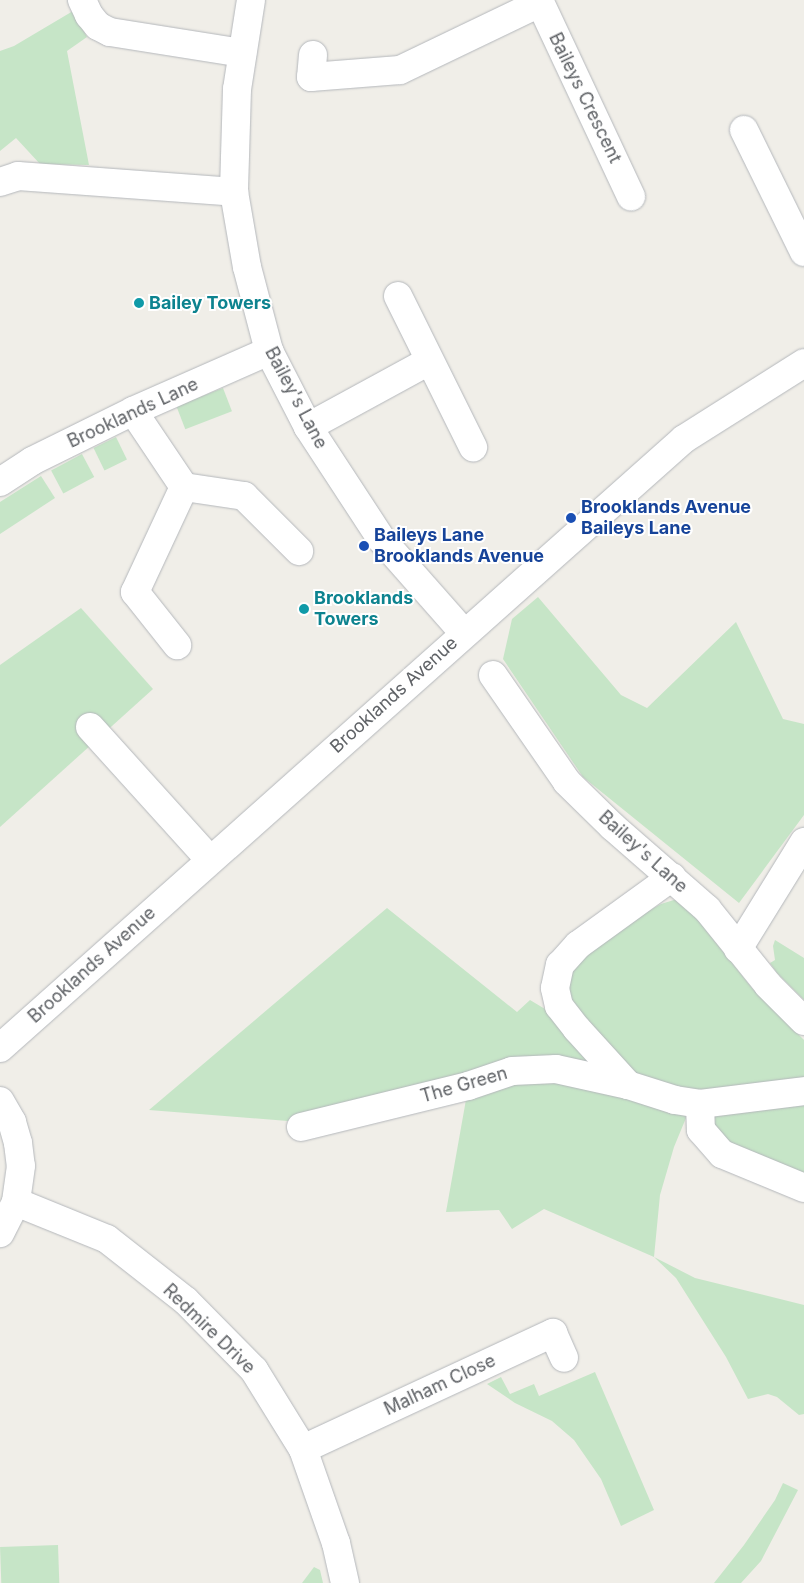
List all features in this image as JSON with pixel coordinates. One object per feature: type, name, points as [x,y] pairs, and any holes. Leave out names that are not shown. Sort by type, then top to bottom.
[{"type":"street","points":[[82,0],[89,15],[98,26],[110,32],[242,53]]},
{"type":"street","name":"Bailey's Lane","points":[[251,0],[237,89],[234,192],[247,267],[269,351],[308,427],[382,540],[464,633]]},
{"type":"street","points":[[313,54],[311,77],[400,70],[539,1]]},
{"type":"street","name":"Baileys Crescent","points":[[539,1],[631,196]]},
{"type":"street","points":[[744,130],[804,252]]},
{"type":"street","points":[[0,182],[18,176],[234,192]]},
{"type":"street","points":[[398,296],[473,447]]},
{"type":"street","name":"Brooklands Lane","points":[[0,482],[32,461],[133,410],[269,351]]},
{"type":"street","points":[[308,427],[429,361]]},
{"type":"street","name":"Brooklands Avenue","points":[[0,1048],[684,439],[804,363]]},
{"type":"street","points":[[133,410],[184,487],[244,496],[299,551]]},
{"type":"street","points":[[177,645],[135,592],[184,487]]},
{"type":"street","name":"Bailey's Lane","points":[[493,675],[567,782],[613,827],[707,909],[768,986],[804,1020]]},
{"type":"street","points":[[90,727],[210,860]]},
{"type":"street","points":[[738,949],[800,857]]},
{"type":"street","name":"The Green","points":[[628,1085],[577,1029],[559,1006],[555,988],[560,965],[578,945],[672,877]]},
{"type":"street","name":"The Green","points":[[301,1127],[468,1086],[512,1071],[556,1069],[628,1085],[675,1100],[700,1104],[804,1091]]},
{"type":"street","points":[[0,1101],[12,1122],[18,1143],[21,1166],[16,1202],[0,1234]]},
{"type":"street","points":[[700,1104],[701,1130],[722,1154],[804,1188]]},
{"type":"street","name":"Redmire Drive","points":[[16,1202],[107,1239],[186,1301],[254,1370],[303,1449],[336,1543],[345,1583]]},
{"type":"street","name":"Malham Close","points":[[303,1449],[553,1333],[564,1358]]},
{"type":"green space","points":[[73,11],[87,37],[67,51],[89,165],[40,164],[16,138],[0,151],[0,51],[14,46]]},
{"type":"green space","points":[[223,388],[232,411],[185,429],[176,406]]},
{"type":"green space","points":[[116,437],[127,459],[104,470],[94,448]]},
{"type":"green space","points":[[82,454],[94,477],[63,493],[51,470]]},
{"type":"green space","points":[[41,476],[55,498],[0,534],[0,502]]},
{"type":"green space","points":[[538,597],[621,695],[647,708],[736,622],[783,719],[804,724],[804,815],[739,903],[583,777],[503,659],[512,619]]},
{"type":"green space","points":[[81,608],[153,689],[0,827],[0,665]]},
{"type":"green space","points":[[677,899],[697,919],[752,988],[804,1040],[804,1084],[724,1091],[689,1091],[638,1082],[568,1004],[569,972],[587,945],[661,904]]},
{"type":"green space","points":[[387,908],[517,1012],[530,1000],[545,1009],[561,1021],[615,1078],[540,1060],[300,1122],[149,1110]]},
{"type":"green space","points":[[775,940],[804,958],[804,1000],[777,973],[770,963],[775,960],[773,946]]},
{"type":"green space","points":[[539,1079],[683,1106],[686,1118],[674,1147],[660,1195],[654,1257],[544,1209],[512,1229],[499,1210],[446,1212],[467,1094]]},
{"type":"green space","points":[[804,1101],[804,1182],[730,1150],[708,1121],[710,1115]]},
{"type":"green space","points":[[654,1257],[695,1278],[804,1305],[804,1414],[799,1415],[777,1397],[768,1394],[748,1399],[726,1357],[676,1278]]},
{"type":"green space","points":[[595,1372],[654,1510],[621,1526],[601,1479],[574,1440],[552,1421],[515,1403],[487,1384],[501,1377],[510,1394],[534,1384],[539,1396]]},
{"type":"green space","points":[[783,1483],[798,1490],[761,1561],[741,1583],[714,1583],[744,1545],[775,1500]]},
{"type":"green space","points":[[58,1545],[59,1583],[1,1583],[0,1547]]},
{"type":"green space","points":[[314,1567],[320,1570],[323,1583],[302,1583]]},
{"type":"place","name":"Bailey Towers","points":[[139,303]]},
{"type":"place","name":"Brooklands Avenue Baileys Lane","points":[[571,518]]},
{"type":"place","name":"Baileys Lane Brooklands Avenue","points":[[364,546]]},
{"type":"place","name":"Brooklands Towers","points":[[304,609]]}]
